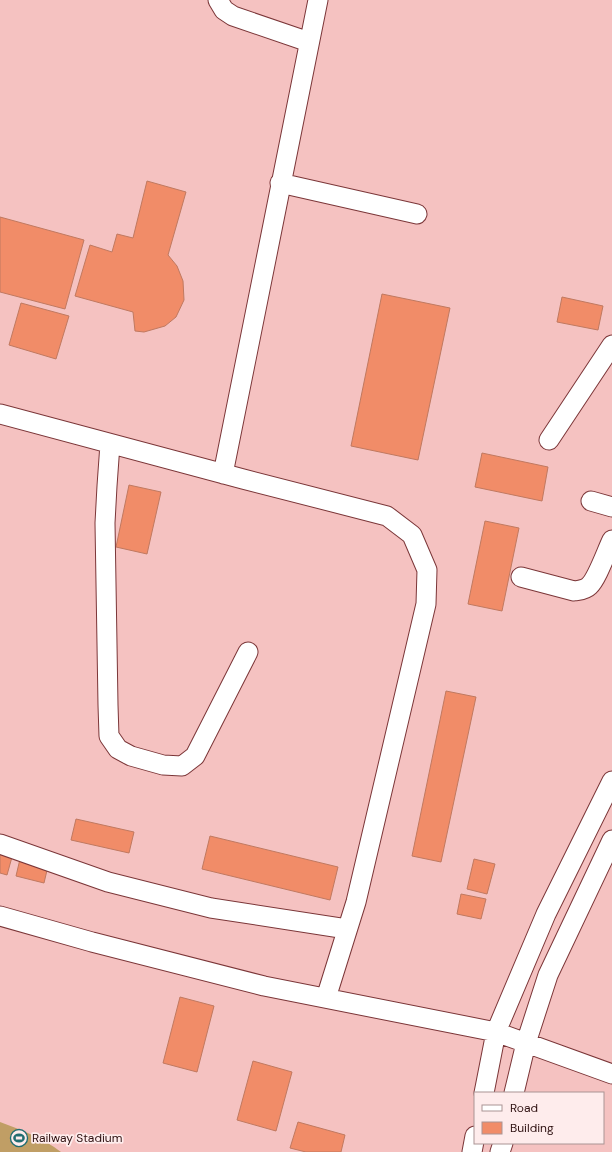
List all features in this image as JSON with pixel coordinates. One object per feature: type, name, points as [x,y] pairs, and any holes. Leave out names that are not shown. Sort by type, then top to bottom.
[{"type":"street","points":[[218,0],[224,10],[233,16],[309,42]]},
{"type":"street","points":[[223,474],[246,368],[280,183],[318,0]]},
{"type":"street","points":[[280,183],[417,214]]},
{"type":"street","points":[[549,440],[612,345]]},
{"type":"street","points":[[0,414],[387,516],[412,535],[427,570],[426,604],[356,902],[326,998]]},
{"type":"street","points":[[110,444],[105,523],[109,736],[118,749],[131,756],[163,765],[182,766],[195,756],[248,652]]},
{"type":"street","points":[[592,501],[612,508]]},
{"type":"street","points":[[521,577],[574,591],[582,590],[590,585],[612,540]]},
{"type":"street","points":[[484,1092],[496,1032],[546,914],[612,781]]},
{"type":"street","points":[[514,1092],[526,1043],[548,975],[612,840]]},
{"type":"street","points":[[0,844],[108,882],[137,890],[211,908],[347,929]]},
{"type":"street","points":[[0,916],[92,942],[264,986],[496,1032],[612,1074]]},
{"type":"street","points":[[472,1152],[474,1141]]},
{"type":"shaded area","name":"Railway Stadium","points":[[0,1122],[39,1138],[61,1152],[0,1152]]},
{"type":"building","points":[[147,181],[186,192],[168,255],[177,266],[183,281],[184,300],[176,317],[165,326],[144,332],[135,331],[133,312],[75,296],[90,245],[112,252],[117,234],[133,238]]},
{"type":"building","points":[[0,217],[84,240],[65,309],[0,292]]},
{"type":"building","points":[[382,294],[450,308],[418,460],[351,446]]},
{"type":"building","points":[[562,297],[603,306],[598,330],[557,322]]},
{"type":"building","points":[[21,303],[69,316],[56,359],[9,345]]},
{"type":"building","points":[[482,453],[548,467],[542,501],[475,487]]},
{"type":"building","points":[[129,485],[161,492],[147,554],[116,547]]},
{"type":"building","points":[[485,521],[519,528],[502,611],[468,604]]},
{"type":"building","points":[[446,691],[476,697],[441,862],[412,856]]},
{"type":"building","points":[[76,819],[134,832],[129,853],[71,840]]},
{"type":"building","points":[[210,836],[338,867],[330,900],[202,869]]},
{"type":"building","points":[[0,853],[12,857],[7,875],[0,873]]},
{"type":"building","points":[[20,859],[48,866],[44,883],[16,876]]},
{"type":"building","points":[[474,859],[495,864],[487,894],[467,889]]},
{"type":"building","points":[[461,894],[486,899],[481,919],[457,914]]},
{"type":"building","points":[[180,997],[214,1006],[197,1072],[163,1063]]},
{"type":"building","points":[[253,1061],[292,1072],[276,1131],[237,1120]]},
{"type":"building","points":[[298,1122],[345,1135],[341,1152],[306,1152],[290,1148]]},
{"type":"place","name":"Railway Stadium","points":[[19,1138]]}]
